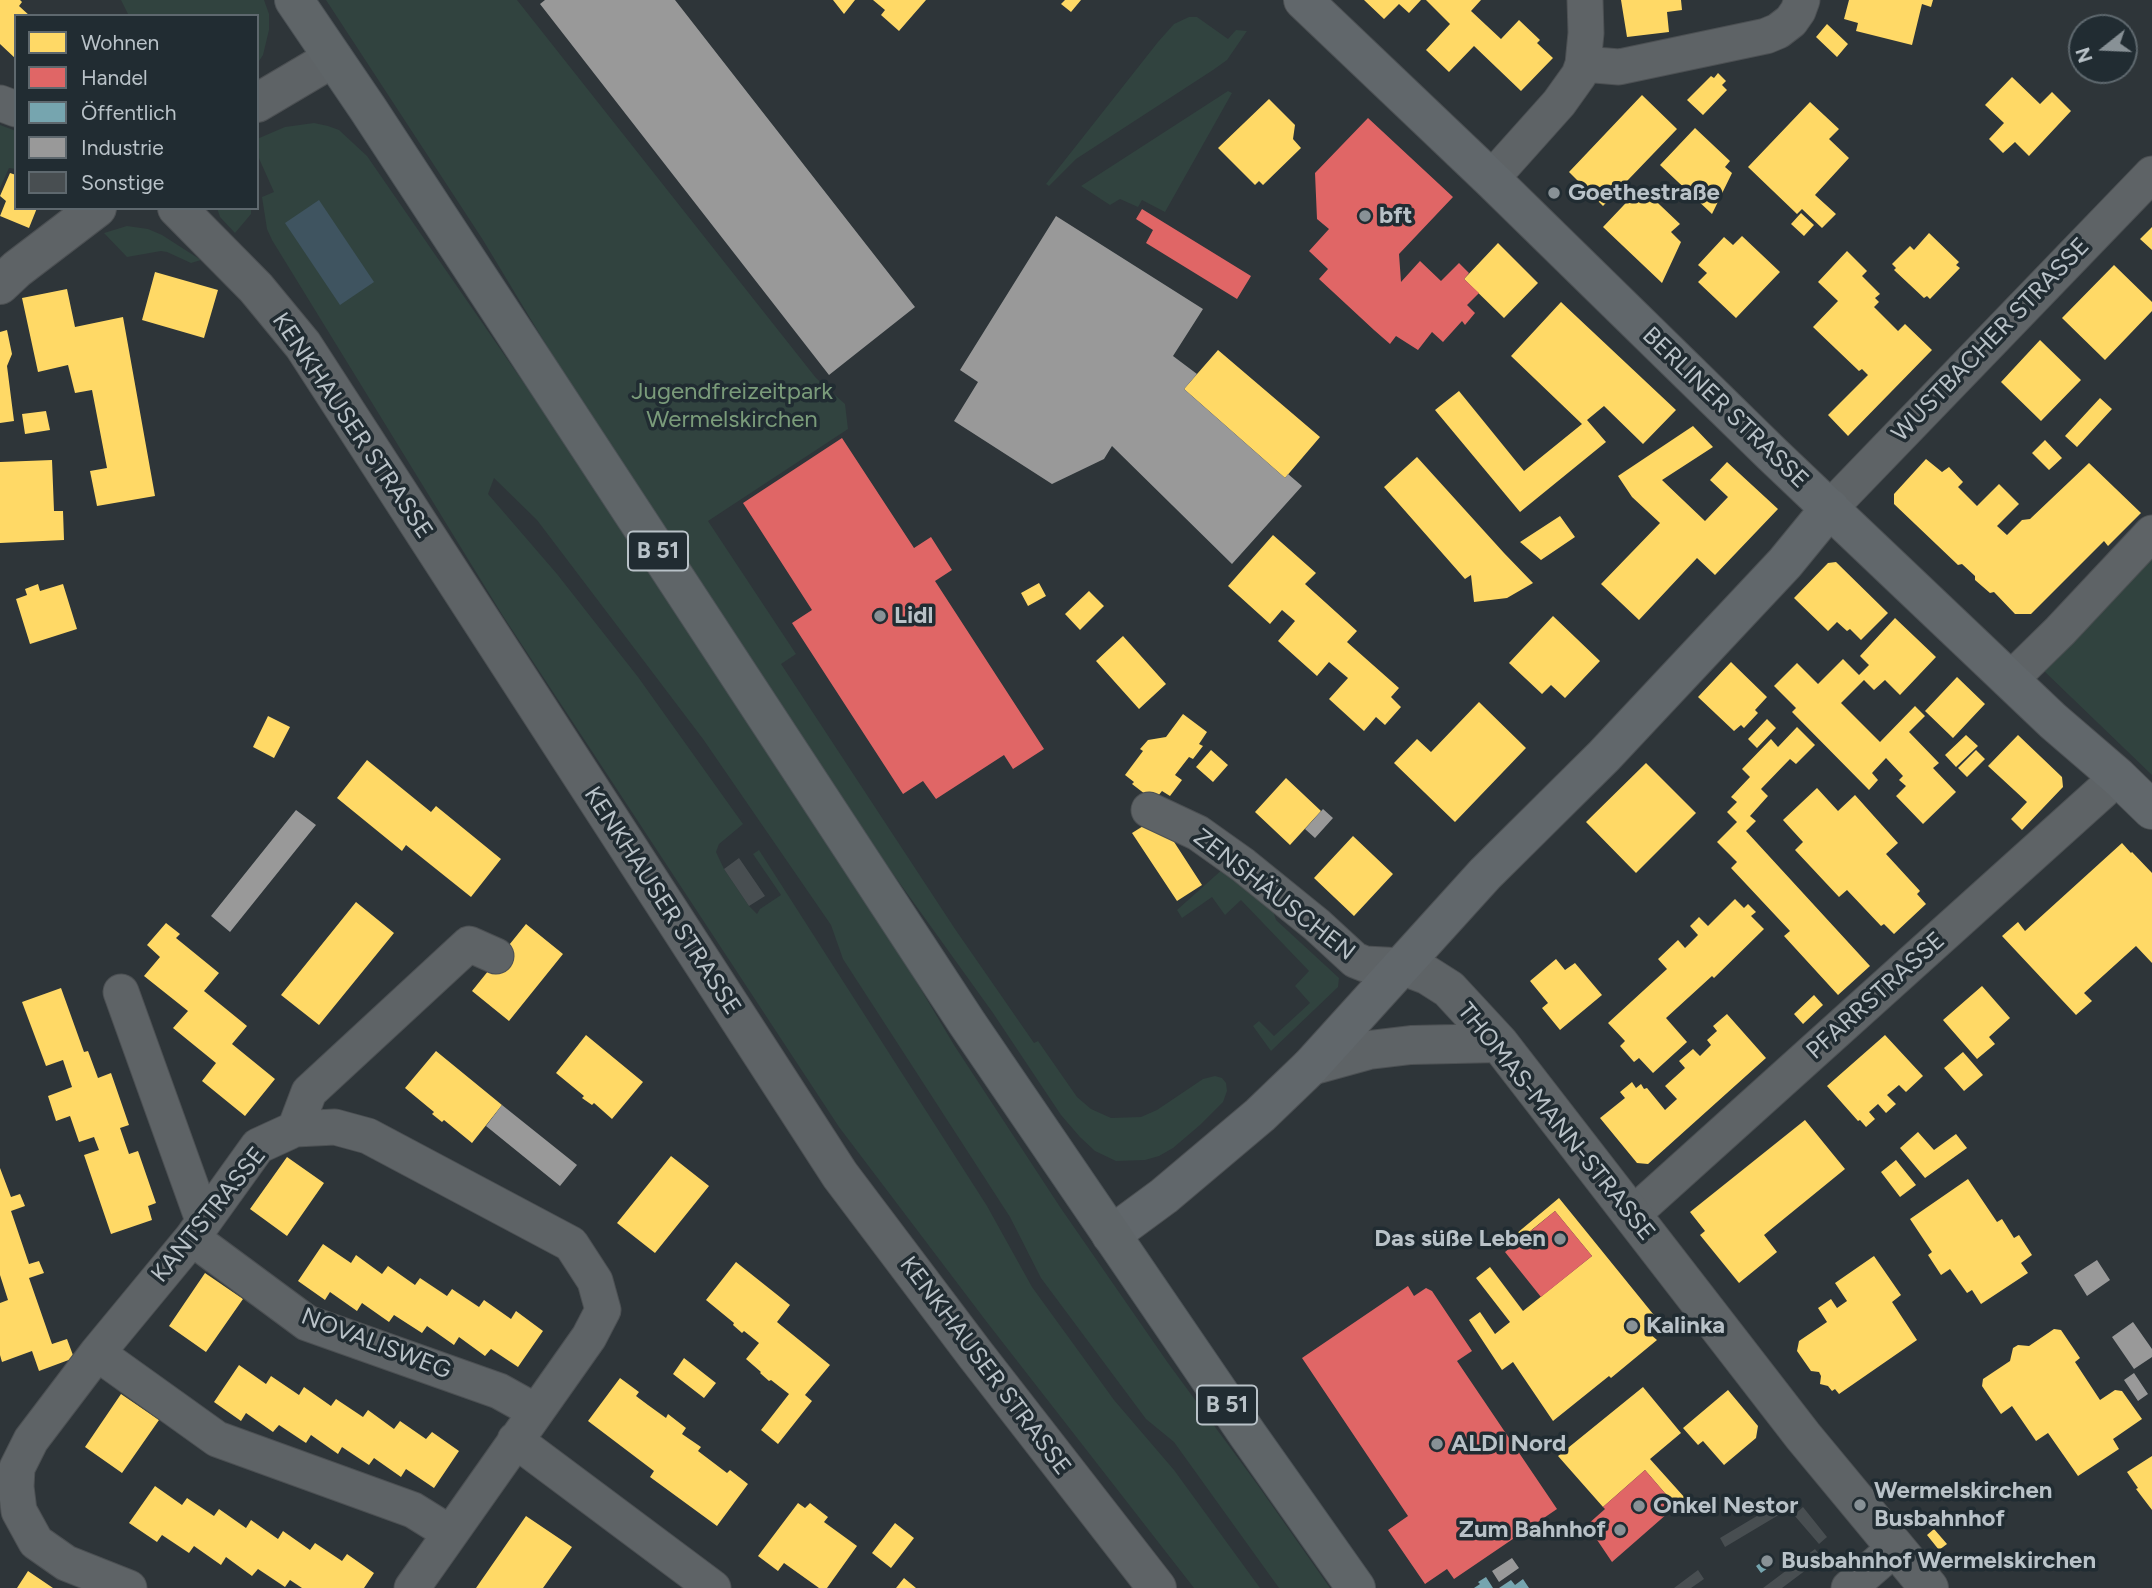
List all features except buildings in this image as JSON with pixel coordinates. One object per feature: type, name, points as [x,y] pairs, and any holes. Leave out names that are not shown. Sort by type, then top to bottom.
[{"type":"main road","name":"B 51","points":[[294,0],[967,1023],[1248,1435],[1356,1588]]},
{"type":"main road","name":"BERLINER STRASSE","points":[[1303,0],[2010,680],[2152,810]]},
{"type":"main road","points":[[1111,1235],[1164,1196],[1260,1115],[1311,1066],[1485,874],[1604,756],[1785,563],[1830,508]]},
{"type":"street","points":[[1491,179],[1571,88],[1579,75],[1583,64],[1586,33],[1585,0]]},
{"type":"street","points":[[1583,64],[1619,67],[1766,36],[1784,27],[1798,12],[1802,0]]},
{"type":"street","points":[[259,102],[333,58]]},
{"type":"street","name":"WUSTBACHER STRASSE","points":[[1830,508],[2152,174]]},
{"type":"street","points":[[0,285],[94,210]]},
{"type":"street","name":"KENKHAUSER STRASSE","points":[[179,210],[256,288],[303,345],[841,1175],[975,1354],[1157,1588]]},
{"type":"street","points":[[2010,680],[2152,533]]},
{"type":"street","name":"PFARRSTRASSE","points":[[1632,1215],[2118,777]]},
{"type":"street","name":"ZENSHÄUSCHEN","points":[[1149,810],[1198,833],[1243,865],[1317,925],[1355,960],[1365,964],[1403,966]]},
{"type":"street","points":[[295,1129],[309,1092],[469,943],[496,956]]},
{"type":"street","name":"THOMAS-MANN-STRASSE","points":[[1403,966],[1427,975],[1449,989],[1499,1043],[1748,1366],[1929,1588]]},
{"type":"street","points":[[121,992],[197,1229]]},
{"type":"street","points":[[1311,1066],[1369,1050],[1411,1045],[1499,1043]]},
{"type":"street","name":"KANTSTRASSE","points":[[129,1588],[66,1563],[36,1542],[9,1513],[16,1487],[9,1459],[32,1440],[97,1353],[197,1229],[258,1146],[295,1129],[335,1128],[368,1136],[571,1244],[596,1281],[603,1310],[589,1337],[535,1411]]},
{"type":"street","name":"NOVALISWEG","points":[[197,1229],[307,1323],[499,1391],[535,1411]]},
{"type":"street","points":[[97,1353],[217,1439],[413,1510],[450,1533]]},
{"type":"street","points":[[412,1588],[535,1411]]},
{"type":"street","points":[[515,1440],[713,1588]]},
{"type":"street","points":[[1849,1588],[1895,1548]]},
{"type":"green space","points":[[121,0],[264,0],[269,14],[269,30],[259,61],[259,14],[128,14]]},
{"type":"green space","name":"Jugendfreizeitpark Wermelskirchen","points":[[326,0],[517,0],[816,378],[845,404],[848,429],[708,521],[796,654],[781,664],[955,929],[1034,1043],[1038,1041],[1077,1097],[1091,1109],[1111,1118],[1141,1117],[1157,1110],[1203,1079],[1215,1076],[1226,1083],[1227,1091],[1223,1102],[1173,1148],[1145,1160],[1116,1161],[1095,1151],[1061,1115],[993,1013],[891,871],[792,722],[556,361],[483,240]]},
{"type":"green space","points":[[1189,17],[1197,17],[1228,39],[1236,30],[1247,31],[1227,60],[1076,159],[1049,186],[1046,184],[1158,42],[1174,24]]},
{"type":"green space","points":[[1228,91],[1232,93],[1165,212],[1142,200],[1138,207],[1120,199],[1110,205],[1081,186]]},
{"type":"green space","points":[[314,123],[328,126],[339,130],[367,156],[550,421],[904,961],[954,1045],[1060,1207],[1330,1588],[1279,1588],[1174,1442],[1146,1419],[1041,1278],[1010,1217],[843,959],[831,925],[703,739],[537,520],[494,478],[488,494],[557,574],[638,677],[743,824],[719,844],[716,852],[749,906],[757,914],[781,895],[753,854],[759,850],[987,1206],[1032,1287],[1114,1400],[1174,1470],[1260,1588],[1194,1588],[839,1127],[503,616],[272,240],[267,229],[262,197],[274,192],[259,158],[259,138],[285,127]]},
{"type":"green space","points":[[0,125],[14,130],[14,169],[9,168],[0,188]]},
{"type":"green space","points":[[218,210],[251,210],[251,214],[235,233],[220,217]]},
{"type":"green space","points":[[127,226],[148,229],[162,235],[201,260],[191,263],[161,251],[127,257],[104,233]]},
{"type":"green space","points":[[2152,555],[2152,775],[2043,670]]},
{"type":"green space","points":[[1224,868],[1273,911],[1276,920],[1339,978],[1338,987],[1271,1051],[1253,1026],[1259,1021],[1274,1036],[1310,1003],[1295,986],[1309,971],[1241,900],[1225,915],[1212,897],[1182,918],[1177,910]]},
{"type":"water","points":[[319,200],[374,282],[340,305],[285,223]]},
{"type":"place","name":"Goethestraße","points":[[1554,193]]},
{"type":"place","name":"bft","points":[[1365,216]]},
{"type":"place","name":"Lidl","points":[[880,616]]},
{"type":"place","name":"Das süße Leben","points":[[1560,1239]]},
{"type":"place","name":"Kalinka","points":[[1632,1326]]},
{"type":"place","name":"ALDI Nord","points":[[1437,1444]]},
{"type":"place","name":"Wermelskirchen Busbahnhof","points":[[1860,1505]]},
{"type":"place","name":"Onkel Nestor","points":[[1639,1506]]},
{"type":"place","name":"Zum Bahnhof","points":[[1620,1530]]},
{"type":"place","name":"Busbahnhof Wermelskirchen","points":[[1767,1561]]}]
